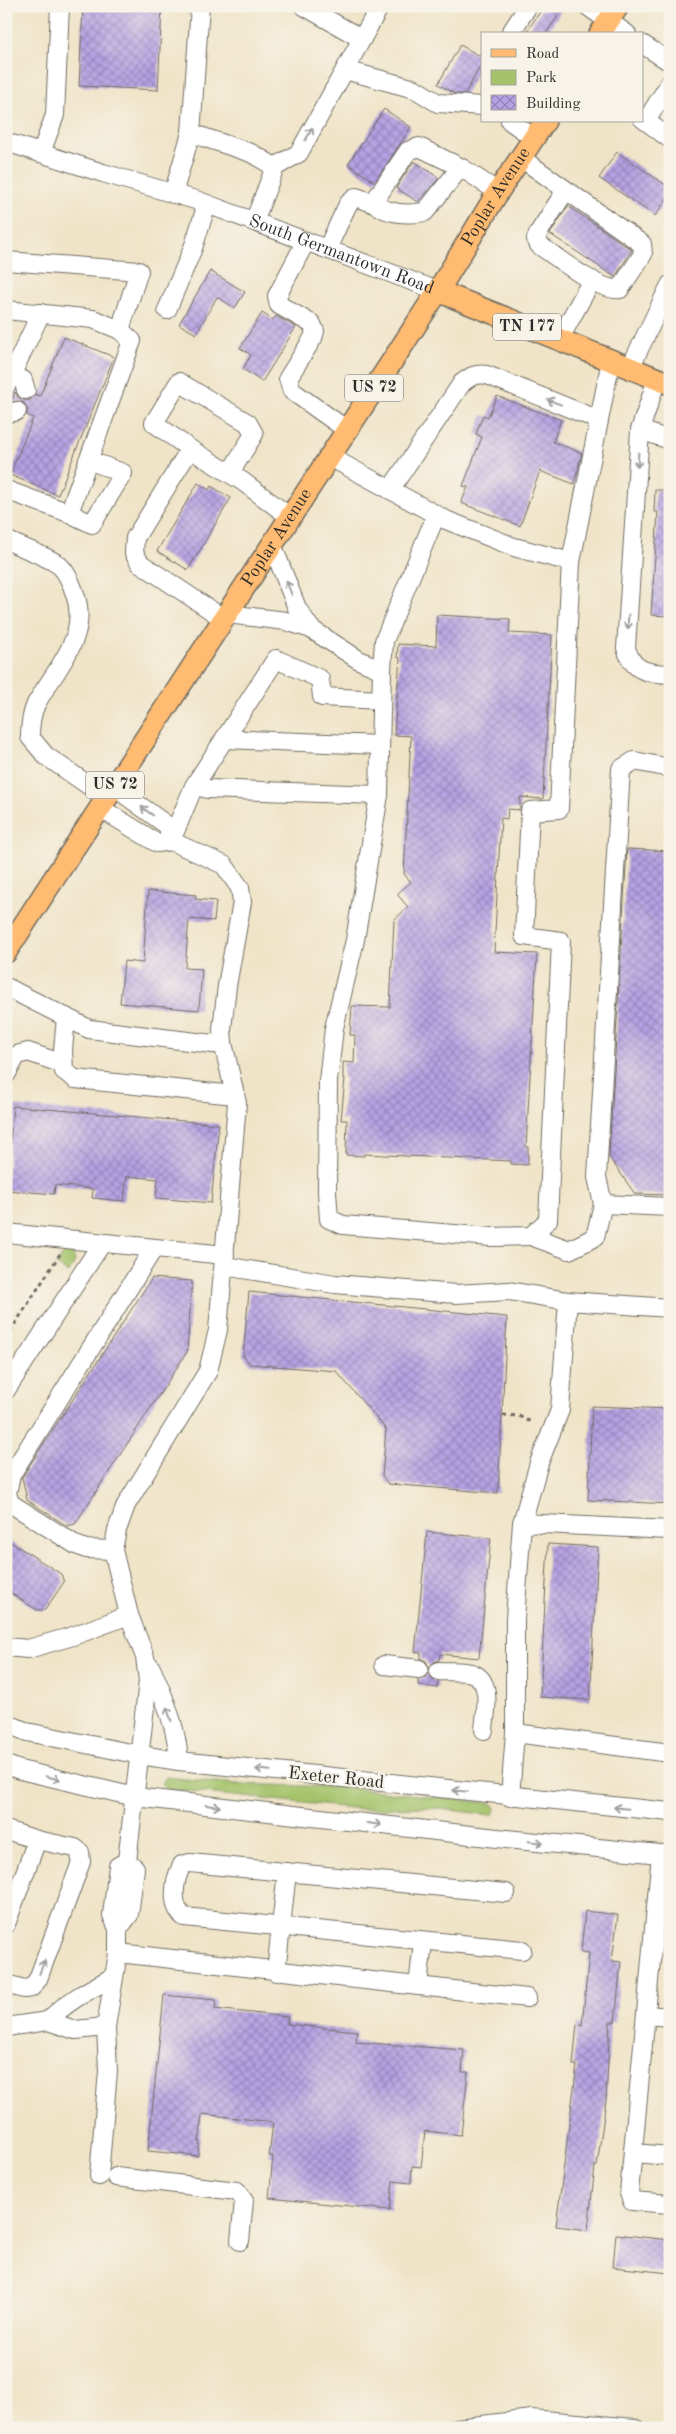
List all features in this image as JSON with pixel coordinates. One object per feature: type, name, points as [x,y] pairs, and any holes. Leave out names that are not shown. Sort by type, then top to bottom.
[{"type":"main road","name":"Poplar Avenue","points":[[6,952],[438,292],[498,192],[540,130]]},
{"type":"main road","name":"South Germantown Road","points":[[438,292],[664,382]]},
{"type":"street","points":[[41,153],[54,115],[60,6]]},
{"type":"street","points":[[173,194],[191,133],[200,6]]},
{"type":"street","points":[[304,6],[362,39]]},
{"type":"street","points":[[254,222],[275,167],[299,153],[380,6]]},
{"type":"street","points":[[511,32],[528,6]]},
{"type":"street","points":[[587,6],[624,32]]},
{"type":"street","points":[[644,45],[670,62]]},
{"type":"street","points":[[345,70],[416,89],[438,103],[481,106]]},
{"type":"street","points":[[670,83],[644,120],[670,139]]},
{"type":"street","points":[[513,122],[540,130]]},
{"type":"street","points":[[191,133],[251,153],[275,167]]},
{"type":"street","name":"South Germantown Road","points":[[6,142],[207,204],[438,292]]},
{"type":"street","points":[[373,203],[408,151],[419,147],[460,168],[498,192]]},
{"type":"street","points":[[521,158],[642,244],[644,248],[643,254],[620,289],[607,288],[592,280],[539,245],[536,239],[566,190]]},
{"type":"street","points":[[327,249],[348,204],[356,197],[373,203],[382,210],[409,214],[425,212],[460,168]]},
{"type":"street","points":[[166,310],[193,248],[207,204]]},
{"type":"street","points":[[306,241],[277,296],[279,306],[312,324],[314,331],[313,338],[288,378],[288,384],[292,391],[347,430]]},
{"type":"street","points":[[6,261],[139,271],[120,330]]},
{"type":"street","points":[[560,340],[592,280]]},
{"type":"street","points":[[630,368],[667,294]]},
{"type":"street","points":[[6,310],[93,319],[120,330],[132,341],[69,513]]},
{"type":"street","points":[[26,390],[23,380],[9,380],[41,313]]},
{"type":"street","points":[[531,1236],[548,1220],[561,941],[524,936],[530,811],[559,809],[571,562],[610,360]]},
{"type":"street","points":[[390,490],[462,383],[471,375],[487,376],[599,420]]},
{"type":"street","points":[[230,473],[254,434],[251,428],[248,423],[179,382],[154,423],[190,449],[230,473],[290,518]]},
{"type":"street","points":[[664,382],[640,430],[626,648],[630,661],[640,669],[654,673],[670,674]]},
{"type":"street","points":[[640,430],[670,440]]},
{"type":"street","points":[[190,449],[135,538],[134,553],[140,563],[225,616],[286,621],[311,628],[359,660],[382,670]]},
{"type":"street","points":[[330,457],[436,515],[514,546],[571,562]]},
{"type":"street","points":[[6,490],[69,513],[92,524],[123,473],[88,460]]},
{"type":"street","points":[[436,515],[384,642],[379,795],[355,940],[334,1028],[328,1081],[327,1192],[329,1220],[343,1225],[481,1236],[531,1236],[569,1250],[595,1237],[603,1204],[597,1177],[622,769],[634,761],[670,768]]},
{"type":"street","points":[[6,540],[60,566],[71,583],[79,605],[78,631],[67,657],[36,705],[30,721],[30,738],[46,756],[107,798],[157,843],[171,841],[224,865],[240,888],[242,902],[227,986],[222,1028],[223,1043],[237,1103],[218,1330],[208,1371],[126,1505],[117,1530],[113,1550],[129,1615],[145,1657],[159,1684],[178,1741],[179,1761]]},
{"type":"street","points":[[272,544],[297,608],[311,628]]},
{"type":"street","points":[[171,841],[194,786],[276,659],[320,679],[322,697],[381,700]]},
{"type":"street","points":[[224,739],[380,745]]},
{"type":"street","points":[[194,786],[208,789],[379,795]]},
{"type":"street","points":[[107,798],[168,826],[171,841]]},
{"type":"street","points":[[6,987],[89,1029],[213,1044],[223,1043]]},
{"type":"street","points":[[66,1018],[64,1072],[75,1079],[235,1095]]},
{"type":"street","points":[[6,1075],[17,1055],[28,1052],[63,1064]]},
{"type":"street","points":[[603,1204],[670,1207]]},
{"type":"street","points":[[6,1233],[154,1248],[224,1260],[335,1284],[456,1294],[509,1291],[568,1301],[670,1308]]},
{"type":"street","points":[[6,1390],[102,1243]]},
{"type":"street","points":[[113,1550],[86,1548],[76,1545],[10,1503],[7,1493],[11,1475],[154,1248]]},
{"type":"street","points":[[510,1797],[515,1733],[514,1619],[522,1523],[538,1463],[560,1410],[568,1301]]},
{"type":"street","points":[[522,1523],[670,1530]]},
{"type":"street","points":[[6,1647],[28,1649],[73,1636],[129,1615]]},
{"type":"street","points":[[145,1657],[148,1681],[136,1797],[127,1861],[135,1868],[129,1915],[118,1928],[118,1953],[106,2027],[108,2071],[107,2177],[237,2191],[244,2200],[240,2241]]},
{"type":"street","points":[[384,1665],[420,1669]]},
{"type":"street","points":[[439,1671],[474,1674],[483,1682],[486,1696],[484,1730]]},
{"type":"street","name":"Exeter Road","points":[[6,1723],[27,1732],[179,1761],[510,1797],[670,1812]]},
{"type":"street","points":[[515,1733],[670,1752]]},
{"type":"street","points":[[6,1765],[20,1770],[136,1797],[665,1855],[663,1914],[646,2015],[629,2193],[632,2201],[670,2204]]},
{"type":"street","points":[[6,1830],[37,1840],[75,1848],[80,1852],[81,1862],[38,1979],[31,1988],[24,1989],[6,1984]]},
{"type":"street","points":[[6,1924],[37,1840]]},
{"type":"street","points":[[506,1893],[190,1863],[182,1865],[178,1872],[174,1901],[178,1912],[184,1917],[423,1942],[522,1950]]},
{"type":"street","points":[[276,1972],[286,1872]]},
{"type":"street","points":[[418,1986],[423,1942]]},
{"type":"street","points":[[118,1953],[276,1972],[527,1998]]},
{"type":"street","points":[[48,2021],[76,1997],[114,1977]]},
{"type":"street","points":[[646,2015],[670,2017]]},
{"type":"street","points":[[6,2027],[48,2021],[75,2030],[106,2027]]},
{"type":"street","points":[[633,2153],[670,2156]]},
{"type":"street","points":[[457,2428],[531,2419],[635,2428]]},
{"type":"path","points":[[6,1338],[63,1249]]},
{"type":"path","points":[[503,1415],[519,1416],[531,1422]]},
{"type":"green space","points":[[66,1250],[73,1255],[75,1261],[69,1273],[56,1265]]},
{"type":"green space","points":[[166,1777],[235,1784],[342,1787],[491,1803],[495,1806],[496,1811],[492,1815],[423,1807],[362,1809],[165,1789],[161,1783]]},
{"type":"building","points":[[83,6],[162,6],[158,90],[79,86]]},
{"type":"building","points":[[544,6],[564,6],[547,32],[526,32]]},
{"type":"building","points":[[460,45],[481,56],[481,65],[465,94],[455,94],[438,84]]},
{"type":"building","points":[[384,109],[411,127],[375,182],[348,164]]},
{"type":"building","points":[[617,152],[670,188],[670,194],[655,216],[599,178]]},
{"type":"building","points":[[414,161],[439,178],[418,202],[396,188]]},
{"type":"building","points":[[568,206],[632,250],[615,277],[550,234]]},
{"type":"building","points":[[210,271],[245,292],[235,308],[217,297],[196,334],[179,324]]},
{"type":"building","points":[[262,313],[273,320],[276,316],[296,327],[262,382],[243,369],[251,355],[240,348]]},
{"type":"building","points":[[64,337],[114,357],[58,495],[10,475],[33,418],[27,415],[24,403],[19,401],[11,402],[15,392],[18,397],[24,400],[30,400],[35,394],[40,396]]},
{"type":"building","points":[[497,396],[561,420],[553,442],[582,453],[574,484],[540,471],[520,526],[461,503],[468,487],[463,486],[482,437],[476,434],[483,415],[488,417]]},
{"type":"building","points":[[198,483],[209,490],[211,486],[231,498],[188,570],[157,551]]},
{"type":"building","points":[[655,490],[670,490],[670,616],[651,615],[658,512],[654,512]]},
{"type":"building","points":[[437,615],[510,619],[509,633],[552,635],[543,799],[520,797],[520,810],[508,809],[507,819],[501,818],[494,952],[537,954],[526,1147],[528,1147],[528,1165],[511,1164],[511,1161],[364,1154],[364,1156],[346,1155],[347,1120],[341,1120],[345,1078],[343,1078],[343,1062],[354,1063],[355,1035],[350,1035],[352,1006],[390,1007],[394,920],[408,907],[397,894],[411,882],[404,874],[411,736],[394,735],[400,658],[397,657],[398,644],[436,646]]},
{"type":"building","points":[[627,849],[670,851],[670,1195],[635,1194],[609,1157]]},
{"type":"building","points":[[148,891],[196,895],[195,899],[216,901],[214,921],[189,919],[185,968],[202,969],[199,1010],[120,1003],[124,961],[143,963]]},
{"type":"building","points":[[13,1106],[219,1124],[211,1203],[156,1198],[158,1179],[127,1176],[124,1201],[92,1198],[93,1189],[55,1185],[54,1194],[6,1190]]},
{"type":"building","points":[[152,1278],[192,1281],[187,1352],[75,1524],[67,1526],[27,1500],[22,1477]]},
{"type":"building","points":[[249,1292],[507,1317],[498,1493],[388,1484],[382,1476],[386,1429],[336,1371],[250,1364],[243,1355]]},
{"type":"building","points":[[592,1406],[670,1409],[670,1504],[588,1500]]},
{"type":"building","points":[[427,1532],[491,1538],[479,1658],[440,1654],[439,1660],[434,1662],[429,1668],[426,1661],[421,1659],[421,1653],[415,1652]]},
{"type":"building","points":[[6,1539],[61,1574],[64,1582],[45,1610],[37,1610],[6,1590]]},
{"type":"building","points":[[548,1544],[598,1547],[590,1700],[540,1697]]},
{"type":"building","points":[[429,1672],[433,1680],[438,1681],[437,1688],[418,1685],[418,1680],[424,1678]]},
{"type":"building","points":[[585,1911],[618,1915],[612,1961],[621,1962],[615,2022],[610,2022],[606,2100],[597,2166],[595,2166],[588,2230],[556,2226],[577,2065],[573,2065],[577,2024],[582,2025],[589,1953],[581,1952]]},
{"type":"building","points":[[164,1995],[216,2000],[215,2009],[288,2017],[287,2024],[357,2031],[356,2042],[464,2050],[462,2072],[468,2072],[461,2135],[425,2131],[421,2167],[412,2166],[411,2183],[393,2181],[390,2210],[269,2198],[273,2156],[269,2156],[273,2122],[202,2114],[198,2156],[148,2151]]},
{"type":"building","points":[[616,2234],[670,2240],[670,2273],[613,2267]]}]
